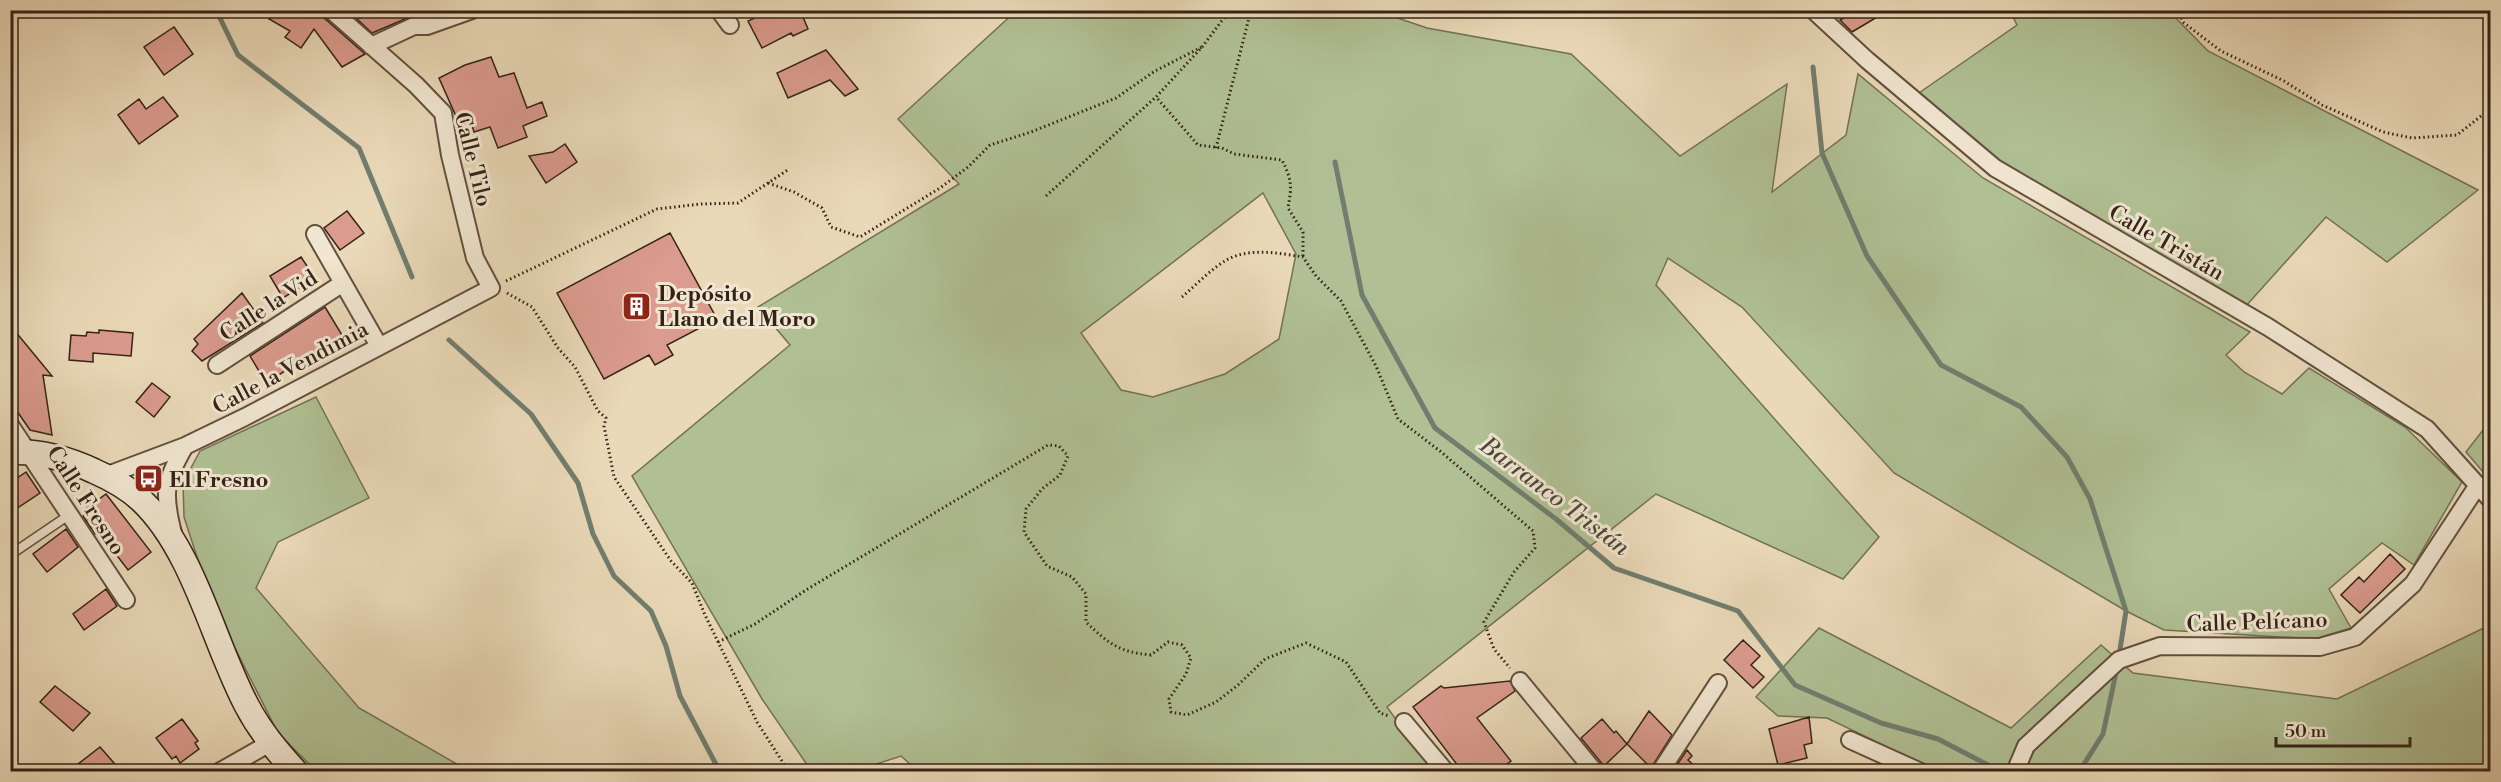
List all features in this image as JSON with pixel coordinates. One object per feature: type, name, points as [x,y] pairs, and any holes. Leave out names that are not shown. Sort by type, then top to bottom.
[{"type":"main road","points":[[20,452],[62,458],[105,476],[141,500],[178,548],[247,706],[270,743],[296,771]]},
{"type":"street","name":"Calle Tilo","points":[[331,10],[416,85],[443,113],[450,155],[475,258],[491,288]]},
{"type":"street","points":[[370,46],[414,26],[427,26],[472,10]]},
{"type":"street","points":[[719,10],[730,25]]},
{"type":"street","name":"Calle Tristán","points":[[1818,15],[1867,60],[1995,168],[2268,327],[2427,429],[2490,499]]},
{"type":"street","points":[[315,234],[379,346]]},
{"type":"street","name":"Calle la Vid","points":[[217,365],[343,283]]},
{"type":"street","name":"Calle la Vendimia","points":[[105,476],[185,446],[245,417],[491,288]]},
{"type":"street","name":"Calle Fresno","points":[[10,424],[20,452],[69,515],[126,600]]},
{"type":"street","points":[[178,548],[166,504],[166,486],[185,446]]},
{"type":"street","name":"Calle Pelícano","points":[[2015,771],[2026,746],[2118,660],[2160,646],[2320,647],[2355,637],[2413,584],[2478,485]]},
{"type":"street","points":[[1520,681],[1595,771]]},
{"type":"street","points":[[1660,771],[1718,683]]},
{"type":"street","points":[[1404,722],[1446,771]]},
{"type":"street","points":[[1850,740],[1921,771]]},
{"type":"street","points":[[219,771],[270,743]]},
{"type":"lane","points":[[10,555],[69,515]]},
{"type":"path","points":[[1046,196],[1156,97],[1202,47],[1230,10]]},
{"type":"path","points":[[1216,148],[1251,10]]},
{"type":"path","points":[[2177,10],[2184,23],[2221,51],[2284,81],[2322,105],[2384,132],[2412,138],[2457,135],[2490,109]]},
{"type":"path","points":[[768,183],[794,192],[822,208],[831,227],[860,237],[940,188],[968,167],[990,145],[1031,132],[1116,98],[1155,71],[1202,47]]},
{"type":"path","points":[[1156,97],[1198,145],[1234,154],[1282,160],[1291,177],[1292,191],[1288,208],[1303,232],[1303,257],[1316,276],[1341,301],[1376,366],[1398,419],[1440,451],[1533,531],[1536,548],[1514,572],[1484,622],[1494,649],[1520,681]]},
{"type":"path","points":[[491,288],[657,209],[738,203],[789,169]]},
{"type":"path","points":[[1182,297],[1226,261],[1244,254],[1276,253],[1303,257]]},
{"type":"path","points":[[491,288],[514,295],[532,307],[558,348],[575,367],[597,411],[606,418],[604,426],[614,477],[671,561],[692,583],[757,722],[789,771]]},
{"type":"path","points":[[718,642],[755,624],[806,590],[1048,445],[1059,446],[1068,456],[1060,475],[1042,489],[1026,509],[1024,532],[1047,566],[1072,577],[1086,594],[1086,622],[1105,640],[1128,653],[1151,655],[1168,642],[1182,645],[1191,658],[1186,674],[1168,699],[1171,712],[1187,715],[1215,702],[1238,685],[1265,659],[1306,643],[1346,662],[1380,713],[1404,722]]},
{"type":"green space","points":[[1374,10],[1427,28],[1571,54],[1680,156],[1787,84],[1772,192],[1846,135],[1858,74],[1983,178],[2250,332],[2226,355],[2244,372],[2282,394],[2309,368],[2405,427],[2462,482],[2414,565],[2382,543],[2329,589],[2351,628],[2314,639],[2164,630],[2126,611],[1894,473],[1742,307],[1668,258],[1656,285],[1879,537],[1843,579],[1656,494],[1387,707],[1433,771],[919,772],[901,756],[855,771],[812,772],[762,699],[632,476],[790,345],[758,307],[959,184],[898,119],[1016,11]],"holes":[[[1263,193],[1296,254],[1279,339],[1225,374],[1153,397],[1121,390],[1081,333]]]},
{"type":"green space","points":[[2010,11],[2169,11],[2208,51],[2478,190],[2387,262],[2326,217],[2245,307],[2006,167],[1916,95],[2017,25]]},
{"type":"green space","points":[[316,397],[369,498],[278,542],[256,588],[359,708],[469,771],[316,771],[278,733],[212,603],[184,517],[183,483],[200,451]]},
{"type":"green space","points":[[2490,421],[2490,480],[2466,452]]},
{"type":"green space","points":[[2490,625],[2490,771],[1937,771],[1827,718],[1778,716],[1756,697],[1819,628],[2011,728],[2101,645],[2133,673],[2337,699]]},
{"type":"building","points":[[282,10],[315,10],[365,54],[342,67],[314,29],[301,48],[285,37],[290,31],[269,19]]},
{"type":"building","points":[[378,10],[424,11],[372,33],[357,19]]},
{"type":"building","points":[[772,10],[800,10],[808,29],[793,36],[791,33],[762,48],[748,21]]},
{"type":"building","points":[[1857,10],[1889,10],[1852,32],[1840,20]]},
{"type":"building","points":[[174,27],[193,54],[164,75],[144,47]]},
{"type":"building","points":[[826,50],[858,89],[845,96],[830,80],[788,98],[777,73]]},
{"type":"building","points":[[491,57],[499,77],[514,73],[527,108],[542,102],[547,116],[523,126],[527,137],[498,148],[490,127],[474,132],[470,119],[459,123],[439,78],[465,65]]},
{"type":"building","points":[[163,97],[178,116],[139,144],[118,115],[139,99],[146,109]]},
{"type":"building","points":[[565,144],[577,162],[546,183],[529,156],[553,152]]},
{"type":"building","points":[[347,211],[364,233],[340,250],[324,228]]},
{"type":"building","name":"Depósito Llano del Moro","points":[[670,233],[717,319],[667,345],[673,355],[655,365],[649,355],[604,379],[557,293]]},
{"type":"building","points":[[301,257],[315,278],[283,298],[270,276]]},
{"type":"building","points":[[242,293],[263,323],[202,361],[192,351],[198,344],[194,339]]},
{"type":"building","points":[[325,307],[342,335],[266,383],[250,356]]},
{"type":"building","points":[[10,325],[52,376],[43,375],[52,435],[30,430],[10,401]]},
{"type":"building","points":[[99,330],[133,333],[131,356],[93,353],[93,362],[69,360],[71,335],[86,336],[87,332],[99,333]]},
{"type":"building","points":[[152,383],[170,397],[154,417],[136,402]]},
{"type":"building","points":[[26,472],[40,493],[10,513],[10,483]]},
{"type":"building","points":[[106,494],[151,552],[128,570],[99,532],[95,534],[83,516],[86,513],[84,510]]},
{"type":"building","points":[[66,529],[78,547],[47,572],[33,554]]},
{"type":"building","points":[[2390,554],[2405,569],[2360,613],[2341,595],[2359,577],[2364,582]]},
{"type":"building","points":[[106,589],[117,606],[84,630],[73,614]]},
{"type":"building","points":[[1743,640],[1760,656],[1751,665],[1764,677],[1753,688],[1724,660]]},
{"type":"building","points":[[1510,681],[1515,691],[1477,718],[1511,761],[1498,771],[1462,771],[1413,707],[1441,686],[1444,688]]},
{"type":"building","points":[[55,686],[90,713],[73,731],[40,702]]},
{"type":"building","points":[[1649,711],[1672,735],[1651,768],[1627,744]]},
{"type":"building","points":[[1809,717],[1812,743],[1804,745],[1807,758],[1778,765],[1769,729]]},
{"type":"building","points":[[182,719],[198,741],[195,743],[199,749],[180,763],[176,756],[172,759],[156,738]]},
{"type":"building","points":[[1602,719],[1627,744],[1604,766],[1581,738]]},
{"type":"building","points":[[100,747],[121,771],[69,771]]},
{"type":"building","points":[[1687,750],[1692,756],[1688,760],[1700,771],[1673,771]]},
{"type":"waterway","points":[[216,10],[238,55],[359,148],[412,277]]},
{"type":"waterway","points":[[1813,67],[1822,153],[1867,256],[1941,365],[2021,407],[2067,457],[2090,499],[2126,611],[2119,656]]},
{"type":"waterway","name":"Barranco Tristán","points":[[1335,162],[1362,295],[1435,428],[1556,519],[1614,568],[1738,611],[1795,685],[1881,723],[1938,739],[1988,765],[1992,772]]},
{"type":"waterway","points":[[449,340],[531,414],[578,483],[593,534],[614,576],[651,611],[666,646],[680,696],[720,772]]},
{"type":"waterway","points":[[2079,772],[2103,734],[2117,668]]},
{"type":"place","name":"Depósito Llano del Moro","points":[[637,306]]},
{"type":"place","name":"El Fresno","points":[[148,479]]}]
